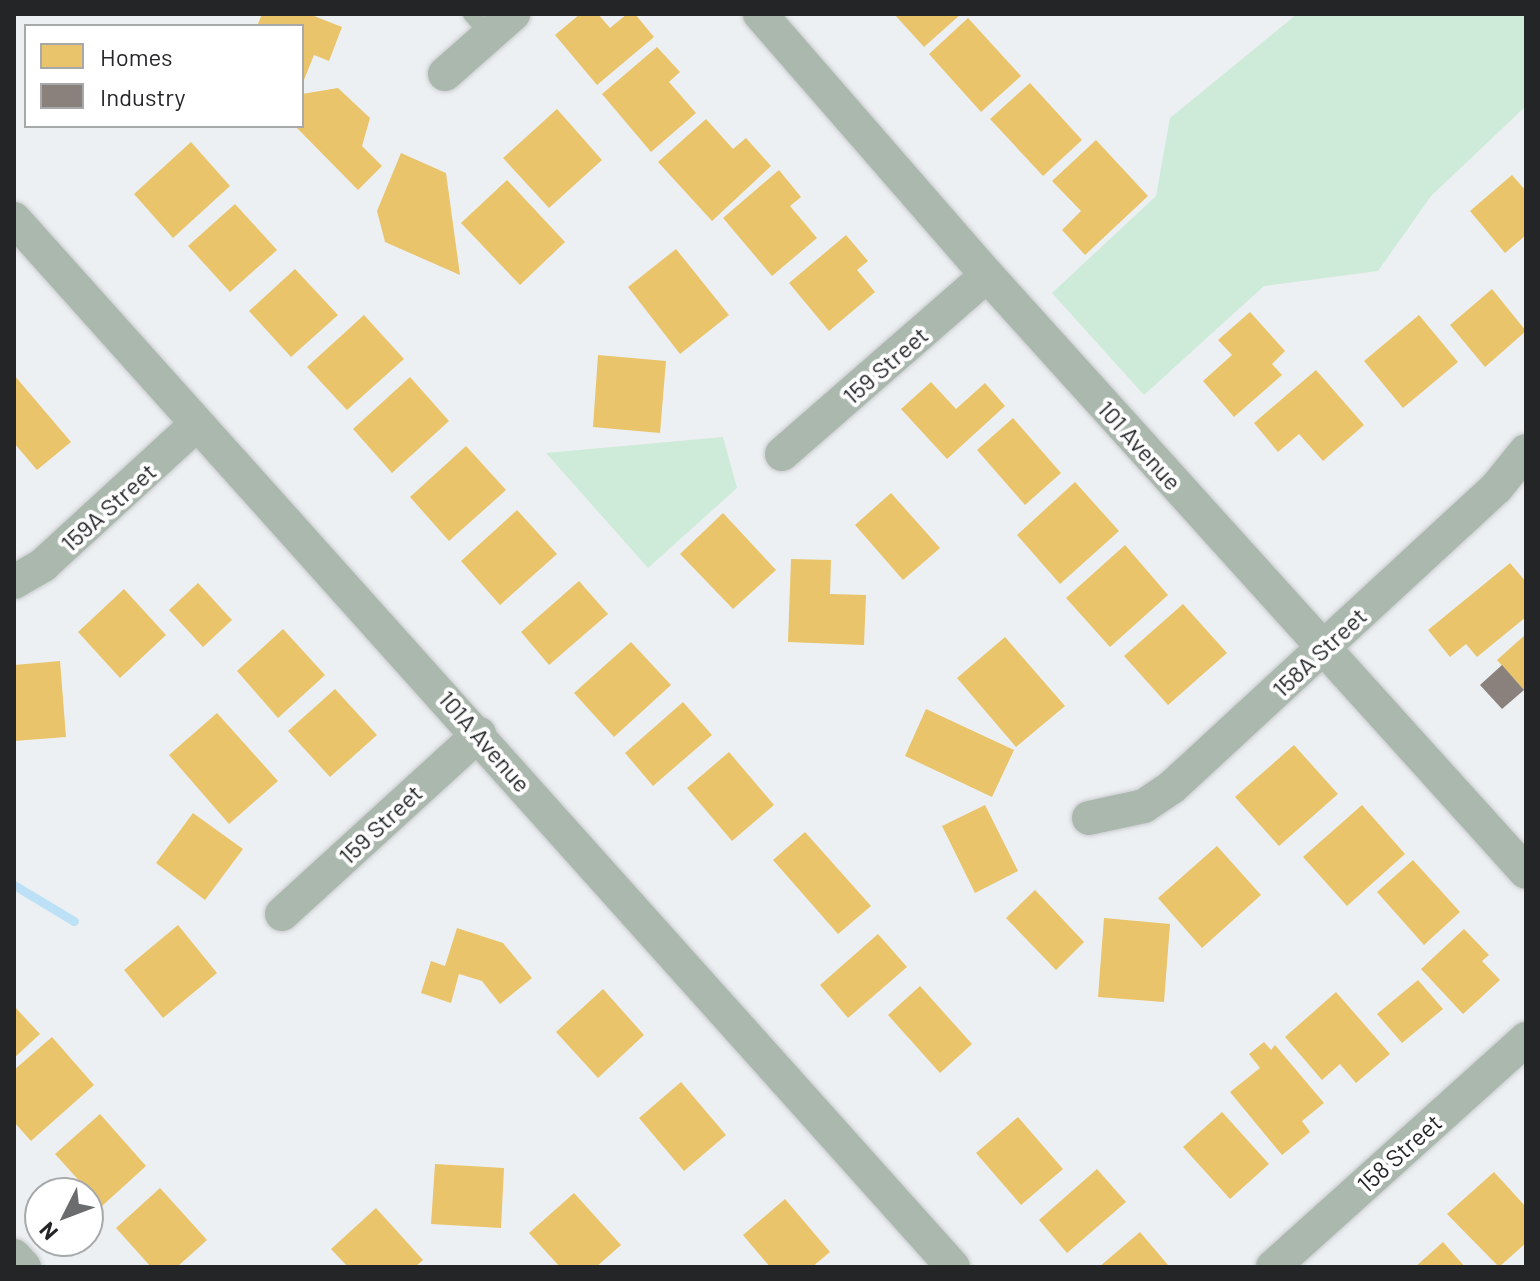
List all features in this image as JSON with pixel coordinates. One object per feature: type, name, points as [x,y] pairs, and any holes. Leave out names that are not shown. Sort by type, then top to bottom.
[{"type":"street","name":"101 Avenue","points":[[760,14],[987,275],[1526,872]]},
{"type":"street","points":[[445,74],[491,21]]},
{"type":"street","name":"101A Avenue","points":[[14,219],[479,734],[953,1267]]},
{"type":"street","name":"159 Street","points":[[782,454],[987,275]]},
{"type":"street","name":"159A Street","points":[[14,582],[43,565],[197,424]]},
{"type":"street","name":"158A Street","points":[[1089,818],[1144,806],[1172,787],[1497,487],[1526,451]]},
{"type":"street","name":"159 Street","points":[[282,914],[479,734]]},
{"type":"street","name":"158 Street","points":[[1273,1267],[1526,1039]]},
{"type":"street","points":[[14,1256],[24,1267]]},
{"type":"green space","points":[[1297,14],[1526,14],[1526,106],[1431,196],[1378,271],[1264,286],[1144,395],[1052,293],[1156,196],[1170,118]]},
{"type":"green space","points":[[723,437],[737,488],[648,568],[546,453]]},
{"type":"building: Homes","points":[[262,14],[309,14],[342,27],[329,61],[314,55],[304,80],[304,24],[258,24]]},
{"type":"building: Homes","points":[[580,14],[598,14],[610,28],[627,14],[635,14],[654,37],[597,85],[555,35]]},
{"type":"building: Homes","points":[[894,14],[961,14],[924,47]]},
{"type":"building: Homes","points":[[968,18],[1021,76],[981,112],[929,54]]},
{"type":"building: Homes","points":[[657,47],[680,72],[669,82],[696,113],[651,152],[602,94]]},
{"type":"building: Homes","points":[[1030,83],[1082,140],[1043,176],[990,119]]},
{"type":"building: Homes","points":[[338,88],[370,118],[362,146],[382,166],[358,190],[297,128],[304,128],[304,94]]},
{"type":"building: Homes","points":[[557,109],[602,160],[549,208],[503,158]]},
{"type":"building: Homes","points":[[706,119],[733,149],[746,138],[771,166],[712,221],[658,162]]},
{"type":"building: Homes","points":[[1096,140],[1148,196],[1085,255],[1062,230],[1081,211],[1052,181]]},
{"type":"building: Homes","points":[[191,142],[230,186],[173,238],[134,194]]},
{"type":"building: Homes","points":[[401,153],[446,173],[460,275],[385,242],[377,211]]},
{"type":"building: Homes","points":[[779,170],[801,197],[790,206],[817,238],[772,276],[723,218]]},
{"type":"building: Homes","points":[[1512,175],[1526,191],[1526,235],[1505,253],[1470,211]]},
{"type":"building: Homes","points":[[507,180],[565,242],[520,285],[461,223]]},
{"type":"building: Homes","points":[[235,204],[277,250],[230,292],[188,246]]},
{"type":"building: Homes","points":[[846,235],[868,261],[857,270],[875,292],[829,331],[789,283]]},
{"type":"building: Homes","points":[[676,249],[729,315],[680,354],[628,287]]},
{"type":"building: Homes","points":[[295,269],[338,315],[291,357],[249,311]]},
{"type":"building: Homes","points":[[1492,289],[1526,331],[1485,367],[1450,325]]},
{"type":"building: Homes","points":[[1250,312],[1285,351],[1272,364],[1282,375],[1234,417],[1203,381],[1232,355],[1218,340]]},
{"type":"building: Homes","points":[[364,315],[404,359],[347,410],[307,367]]},
{"type":"building: Homes","points":[[1419,315],[1458,362],[1403,408],[1364,361]]},
{"type":"building: Homes","points":[[598,355],[666,361],[660,433],[593,427]]},
{"type":"building: Homes","points":[[1316,370],[1364,425],[1323,461],[1299,434],[1278,452],[1254,423]]},
{"type":"building: Homes","points":[[14,375],[71,442],[37,470],[14,443]]},
{"type":"building: Homes","points":[[410,377],[449,421],[392,473],[353,429]]},
{"type":"building: Homes","points":[[931,382],[956,409],[985,383],[1005,406],[947,459],[901,409]]},
{"type":"building: Homes","points":[[1013,418],[1061,473],[1025,505],[977,450]]},
{"type":"building: Homes","points":[[466,446],[506,490],[449,541],[410,497]]},
{"type":"building: Homes","points":[[1075,482],[1119,531],[1060,584],[1017,535]]},
{"type":"building: Homes","points":[[891,493],[940,548],[903,580],[855,525]]},
{"type":"building: Homes","points":[[517,510],[557,554],[500,605],[461,561]]},
{"type":"building: Homes","points":[[723,513],[776,570],[733,609],[680,554]]},
{"type":"building: Homes","points":[[1125,545],[1168,595],[1110,647],[1066,598]]},
{"type":"building: Homes","points":[[791,559],[831,560],[830,594],[866,595],[864,645],[788,642]]},
{"type":"building: Homes","points":[[1510,563],[1526,582],[1526,617],[1477,657],[1466,644],[1450,657],[1428,630]]},
{"type":"building: Homes","points":[[579,581],[608,614],[549,665],[521,632]]},
{"type":"building: Homes","points":[[198,583],[232,620],[203,647],[169,610]]},
{"type":"building: Homes","points":[[124,589],[166,635],[120,678],[78,632]]},
{"type":"building: Homes","points":[[1183,604],[1227,653],[1168,705],[1124,656]]},
{"type":"building: Homes","points":[[283,629],[325,675],[278,718],[237,671]]},
{"type":"building: Homes","points":[[1526,634],[1526,699],[1525,691],[1497,660]]},
{"type":"building: Homes","points":[[1005,637],[1065,706],[1016,747],[957,678]]},
{"type":"building: Homes","points":[[631,642],[671,685],[614,737],[574,693]]},
{"type":"building: Homes","points":[[60,661],[66,737],[14,741],[14,665]]},
{"type":"building: Homes","points":[[335,689],[377,735],[330,777],[288,731]]},
{"type":"building: Homes","points":[[683,702],[712,735],[653,786],[625,753]]},
{"type":"building: Homes","points":[[926,709],[1014,750],[992,797],[905,756]]},
{"type":"building: Homes","points":[[217,713],[278,781],[229,824],[169,755]]},
{"type":"building: Homes","points":[[1294,745],[1338,794],[1279,846],[1235,797]]},
{"type":"building: Homes","points":[[729,752],[774,805],[732,841],[687,788]]},
{"type":"building: Homes","points":[[985,805],[1018,871],[975,893],[942,826]]},
{"type":"building: Homes","points":[[1362,805],[1405,854],[1347,906],[1303,857]]},
{"type":"building: Homes","points":[[193,813],[243,849],[205,900],[156,863]]},
{"type":"building: Homes","points":[[805,832],[871,906],[838,934],[773,860]]},
{"type":"building: Homes","points":[[1217,846],[1261,895],[1202,948],[1158,898]]},
{"type":"building: Homes","points":[[1413,860],[1460,912],[1424,945],[1377,892]]},
{"type":"building: Homes","points":[[1035,890],[1084,942],[1056,970],[1006,918]]},
{"type":"building: Homes","points":[[1104,918],[1170,924],[1164,1002],[1098,997]]},
{"type":"building: Homes","points":[[178,925],[217,973],[163,1018],[124,970]]},
{"type":"building: Homes","points":[[457,928],[503,943],[532,978],[500,1004],[482,981],[459,974],[451,1003],[421,993],[431,961],[445,966]]},
{"type":"building: Homes","points":[[1464,929],[1489,955],[1482,961],[1500,980],[1463,1014],[1421,969]]},
{"type":"building: Homes","points":[[878,934],[907,967],[848,1018],[820,985]]},
{"type":"building: Homes","points":[[1418,980],[1443,1009],[1402,1043],[1377,1014]]},
{"type":"building: Homes","points":[[920,986],[972,1044],[940,1073],[888,1015]]},
{"type":"building: Homes","points":[[603,989],[644,1035],[598,1078],[556,1032]]},
{"type":"building: Homes","points":[[1336,992],[1390,1054],[1356,1083],[1340,1064],[1322,1080],[1285,1037]]},
{"type":"building: Homes","points":[[14,1006],[40,1034],[14,1058]]},
{"type":"building: Homes","points":[[52,1037],[94,1085],[31,1141],[14,1122],[14,1070]]},
{"type":"building: Homes","points":[[1264,1042],[1271,1050],[1275,1045],[1324,1103],[1302,1121],[1310,1132],[1282,1155],[1230,1092],[1260,1068],[1249,1054]]},
{"type":"building: Homes","points":[[681,1082],[726,1135],[684,1171],[639,1118]]},
{"type":"building: Homes","points":[[1222,1112],[1269,1164],[1230,1199],[1183,1147]]},
{"type":"building: Homes","points":[[100,1114],[146,1166],[104,1204],[104,1177],[76,1177],[55,1154]]},
{"type":"building: Homes","points":[[1018,1117],[1063,1169],[1021,1205],[976,1153]]},
{"type":"building: Homes","points":[[435,1164],[504,1168],[501,1228],[431,1224]]},
{"type":"building: Homes","points":[[1097,1169],[1126,1202],[1067,1253],[1039,1220]]},
{"type":"building: Homes","points":[[1494,1172],[1526,1207],[1526,1243],[1499,1267],[1447,1214]]},
{"type":"building: Homes","points":[[160,1188],[207,1240],[177,1267],[151,1267],[116,1228]]},
{"type":"building: Homes","points":[[574,1193],[621,1245],[596,1267],[560,1267],[529,1233]]},
{"type":"building: Homes","points":[[785,1199],[830,1252],[812,1267],[770,1267],[743,1235]]},
{"type":"building: Homes","points":[[376,1208],[423,1260],[415,1267],[348,1267],[331,1249]]},
{"type":"building: Homes","points":[[1140,1232],[1168,1265],[1099,1267]]},
{"type":"building: Homes","points":[[1443,1242],[1465,1267],[1415,1267]]},
{"type":"building: Industry","points":[[1502,665],[1524,690],[1502,709],[1480,685]]},
{"type":"waterway","points":[[14,885],[74,921]]}]
